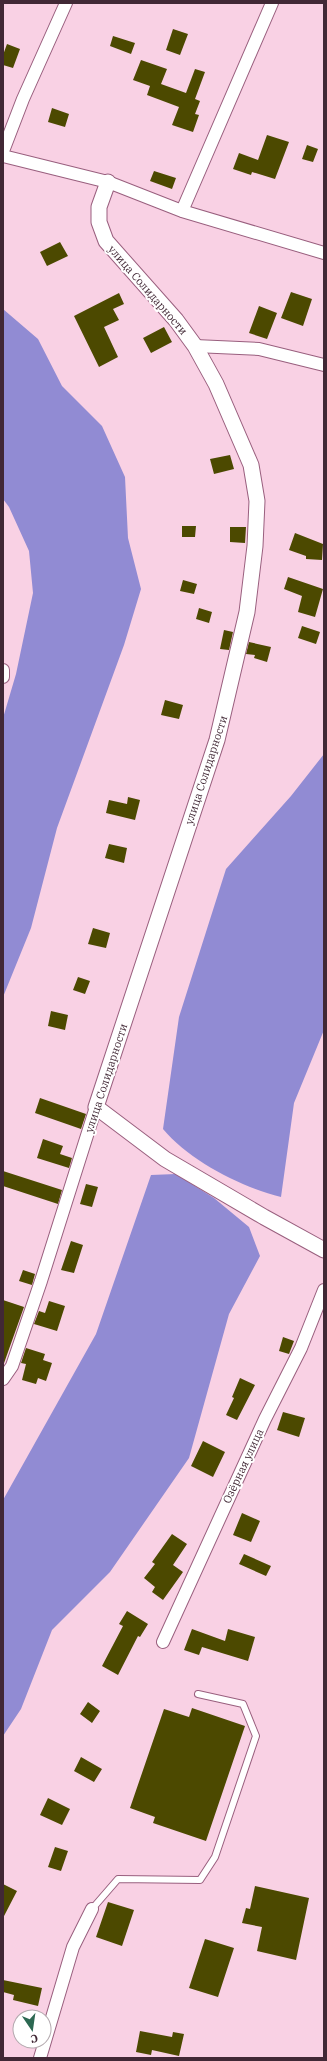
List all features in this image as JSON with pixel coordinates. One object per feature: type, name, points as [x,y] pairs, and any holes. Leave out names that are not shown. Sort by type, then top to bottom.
[{"type":"street","points":[[3,151],[23,99],[66,3]]},
{"type":"street","points":[[182,211],[272,3]]},
{"type":"street","points":[[3,156],[108,182],[182,211],[324,253]]},
{"type":"street","name":"улица Солидарности","points":[[3,1379],[12,1366],[41,1281],[96,1107],[217,740],[247,612],[255,546],[257,501],[251,466],[216,384],[195,346],[176,320],[106,241],[98,222],[99,207],[108,182]]},
{"type":"street","points":[[195,346],[260,349],[324,365]]},
{"type":"street","points":[[96,1107],[165,1159],[324,1250]]},
{"type":"street","name":"Озёрная улица","points":[[163,1642],[265,1418],[301,1348],[324,1290]]},
{"type":"street","points":[[40,2058],[73,1947],[92,1909]]},
{"type":"lane","points":[[92,1909],[118,1880],[200,1880],[215,1857],[256,1736],[243,1704],[198,1694]]},
{"type":"shaded area","points":[[3,309],[38,339],[62,386],[102,426],[125,477],[128,538],[141,589],[124,645],[57,828],[31,928],[3,997],[3,718],[16,674],[33,593],[29,551],[9,507],[3,499]]},
{"type":"shaded area","points":[[324,754],[324,1030],[294,1103],[281,1197],[249,1187],[217,1171],[187,1152],[163,1129],[179,1017],[226,869],[291,796]]},
{"type":"shaded area","points":[[176,1174],[214,1198],[249,1227],[260,1256],[229,1314],[189,1458],[110,1572],[52,1630],[21,1709],[3,1736],[3,1500],[96,1334],[151,1175]]},
{"type":"building","points":[[173,29],[188,34],[180,55],[166,50]]},
{"type":"building","points":[[113,36],[135,43],[131,54],[110,46]]},
{"type":"building","points":[[7,44],[20,49],[13,68],[3,65],[3,55]]},
{"type":"building","points":[[141,60],[167,69],[161,84],[186,93],[195,69],[205,72],[195,99],[200,101],[195,114],[199,115],[193,132],[172,125],[179,107],[147,95],[150,86],[133,80]]},
{"type":"building","points":[[52,108],[69,114],[65,127],[48,122]]},
{"type":"building","points":[[267,135],[289,142],[275,179],[252,172],[251,175],[233,169],[239,153],[258,160]]},
{"type":"building","points":[[307,145],[318,149],[313,162],[302,159]]},
{"type":"building","points":[[154,171],[176,178],[172,189],[150,181]]},
{"type":"building","points":[[60,242],[68,256],[47,266],[40,252]]},
{"type":"building","points":[[291,292],[312,299],[303,326],[281,318]]},
{"type":"building","points":[[119,293],[124,304],[113,309],[119,320],[104,327],[118,357],[99,367],[74,316]]},
{"type":"building","points":[[259,306],[277,313],[267,339],[249,333]]},
{"type":"building","points":[[164,327],[172,342],[151,353],[143,338]]},
{"type":"building","points":[[230,455],[234,469],[214,474],[210,459]]},
{"type":"building","points":[[182,526],[196,526],[195,537],[182,537]]},
{"type":"building","points":[[230,527],[246,527],[245,543],[230,542]]},
{"type":"building","points":[[295,533],[323,544],[322,560],[306,559],[306,556],[289,550]]},
{"type":"building","points":[[288,577],[323,589],[315,617],[298,612],[302,596],[284,589]]},
{"type":"building","points":[[183,580],[197,584],[194,594],[180,591]]},
{"type":"building","points":[[199,608],[212,612],[209,623],[196,619]]},
{"type":"building","points":[[302,626],[320,632],[316,644],[298,638]]},
{"type":"building","points":[[224,630],[233,632],[229,650],[220,649]]},
{"type":"building","points":[[249,642],[271,647],[267,662],[254,658],[255,655],[246,654]]},
{"type":"building","points":[[165,700],[183,705],[179,719],[161,715]]},
{"type":"building","points":[[128,797],[140,800],[135,820],[106,813],[109,800],[127,804]]},
{"type":"building","points":[[109,844],[127,848],[124,863],[105,858]]},
{"type":"building","points":[[93,928],[110,933],[106,948],[88,944]]},
{"type":"building","points":[[78,977],[90,981],[85,994],[73,990]]},
{"type":"building","points":[[51,1011],[68,1015],[65,1030],[48,1026]]},
{"type":"building","points":[[40,1098],[86,1114],[81,1129],[35,1113]]},
{"type":"building","points":[[43,1139],[63,1146],[60,1154],[72,1158],[69,1168],[37,1158]]},
{"type":"building","points":[[3,1171],[62,1190],[58,1204],[3,1186]]},
{"type":"building","points":[[86,1184],[98,1187],[92,1207],[80,1204]]},
{"type":"building","points":[[71,1241],[83,1245],[74,1273],[61,1270]]},
{"type":"building","points":[[23,1270],[35,1274],[32,1285],[19,1281]]},
{"type":"building","points":[[3,1300],[24,1307],[3,1366]]},
{"type":"building","points":[[49,1301],[65,1306],[57,1331],[34,1324],[39,1311],[45,1313]]},
{"type":"building","points":[[283,1337],[294,1341],[289,1354],[279,1351]]},
{"type":"building","points":[[26,1348],[45,1354],[43,1360],[52,1363],[46,1381],[38,1378],[36,1384],[22,1380],[26,1364],[21,1363]]},
{"type":"building","points":[[240,1378],[255,1385],[237,1420],[226,1415],[234,1398],[232,1397]]},
{"type":"building","points":[[283,1412],[305,1418],[299,1437],[277,1430]]},
{"type":"building","points":[[203,1441],[225,1452],[213,1477],[191,1466]]},
{"type":"building","points":[[242,1513],[260,1521],[251,1542],[233,1535]]},
{"type":"building","points":[[172,1534],[187,1544],[173,1565],[183,1572],[163,1600],[152,1592],[155,1587],[144,1578],[155,1564],[152,1562]]},
{"type":"building","points":[[244,1554],[271,1566],[266,1576],[239,1564]]},
{"type":"building","points":[[127,1611],[148,1624],[140,1637],[138,1636],[118,1675],[102,1666],[123,1626],[119,1624]]},
{"type":"building","points":[[192,1629],[225,1641],[228,1629],[255,1637],[248,1661],[202,1647],[199,1655],[184,1650]]},
{"type":"building","points":[[88,1702],[100,1711],[92,1723],[80,1714]]},
{"type":"building","points":[[192,1708],[245,1726],[206,1841],[153,1823],[155,1817],[130,1808],[164,1709],[189,1717]]},
{"type":"building","points":[[81,1757],[102,1769],[94,1782],[74,1771]]},
{"type":"building","points":[[48,1798],[70,1809],[62,1825],[40,1815]]},
{"type":"building","points":[[55,1847],[68,1851],[61,1871],[48,1867]]},
{"type":"building","points":[[3,1884],[17,1891],[3,1918]]},
{"type":"building","points":[[255,1886],[309,1898],[296,1960],[257,1951],[262,1927],[242,1923],[246,1908],[250,1909]]},
{"type":"building","points":[[108,1902],[134,1910],[122,1946],[96,1937]]},
{"type":"building","points":[[205,1939],[234,1948],[218,1997],[189,1988]]},
{"type":"building","points":[[3,1980],[42,1988],[38,2006],[13,2000],[14,1995],[3,1992]]},
{"type":"building","points":[[140,2031],[172,2037],[173,2032],[184,2034],[179,2056],[152,2050],[151,2055],[136,2052]]}]
